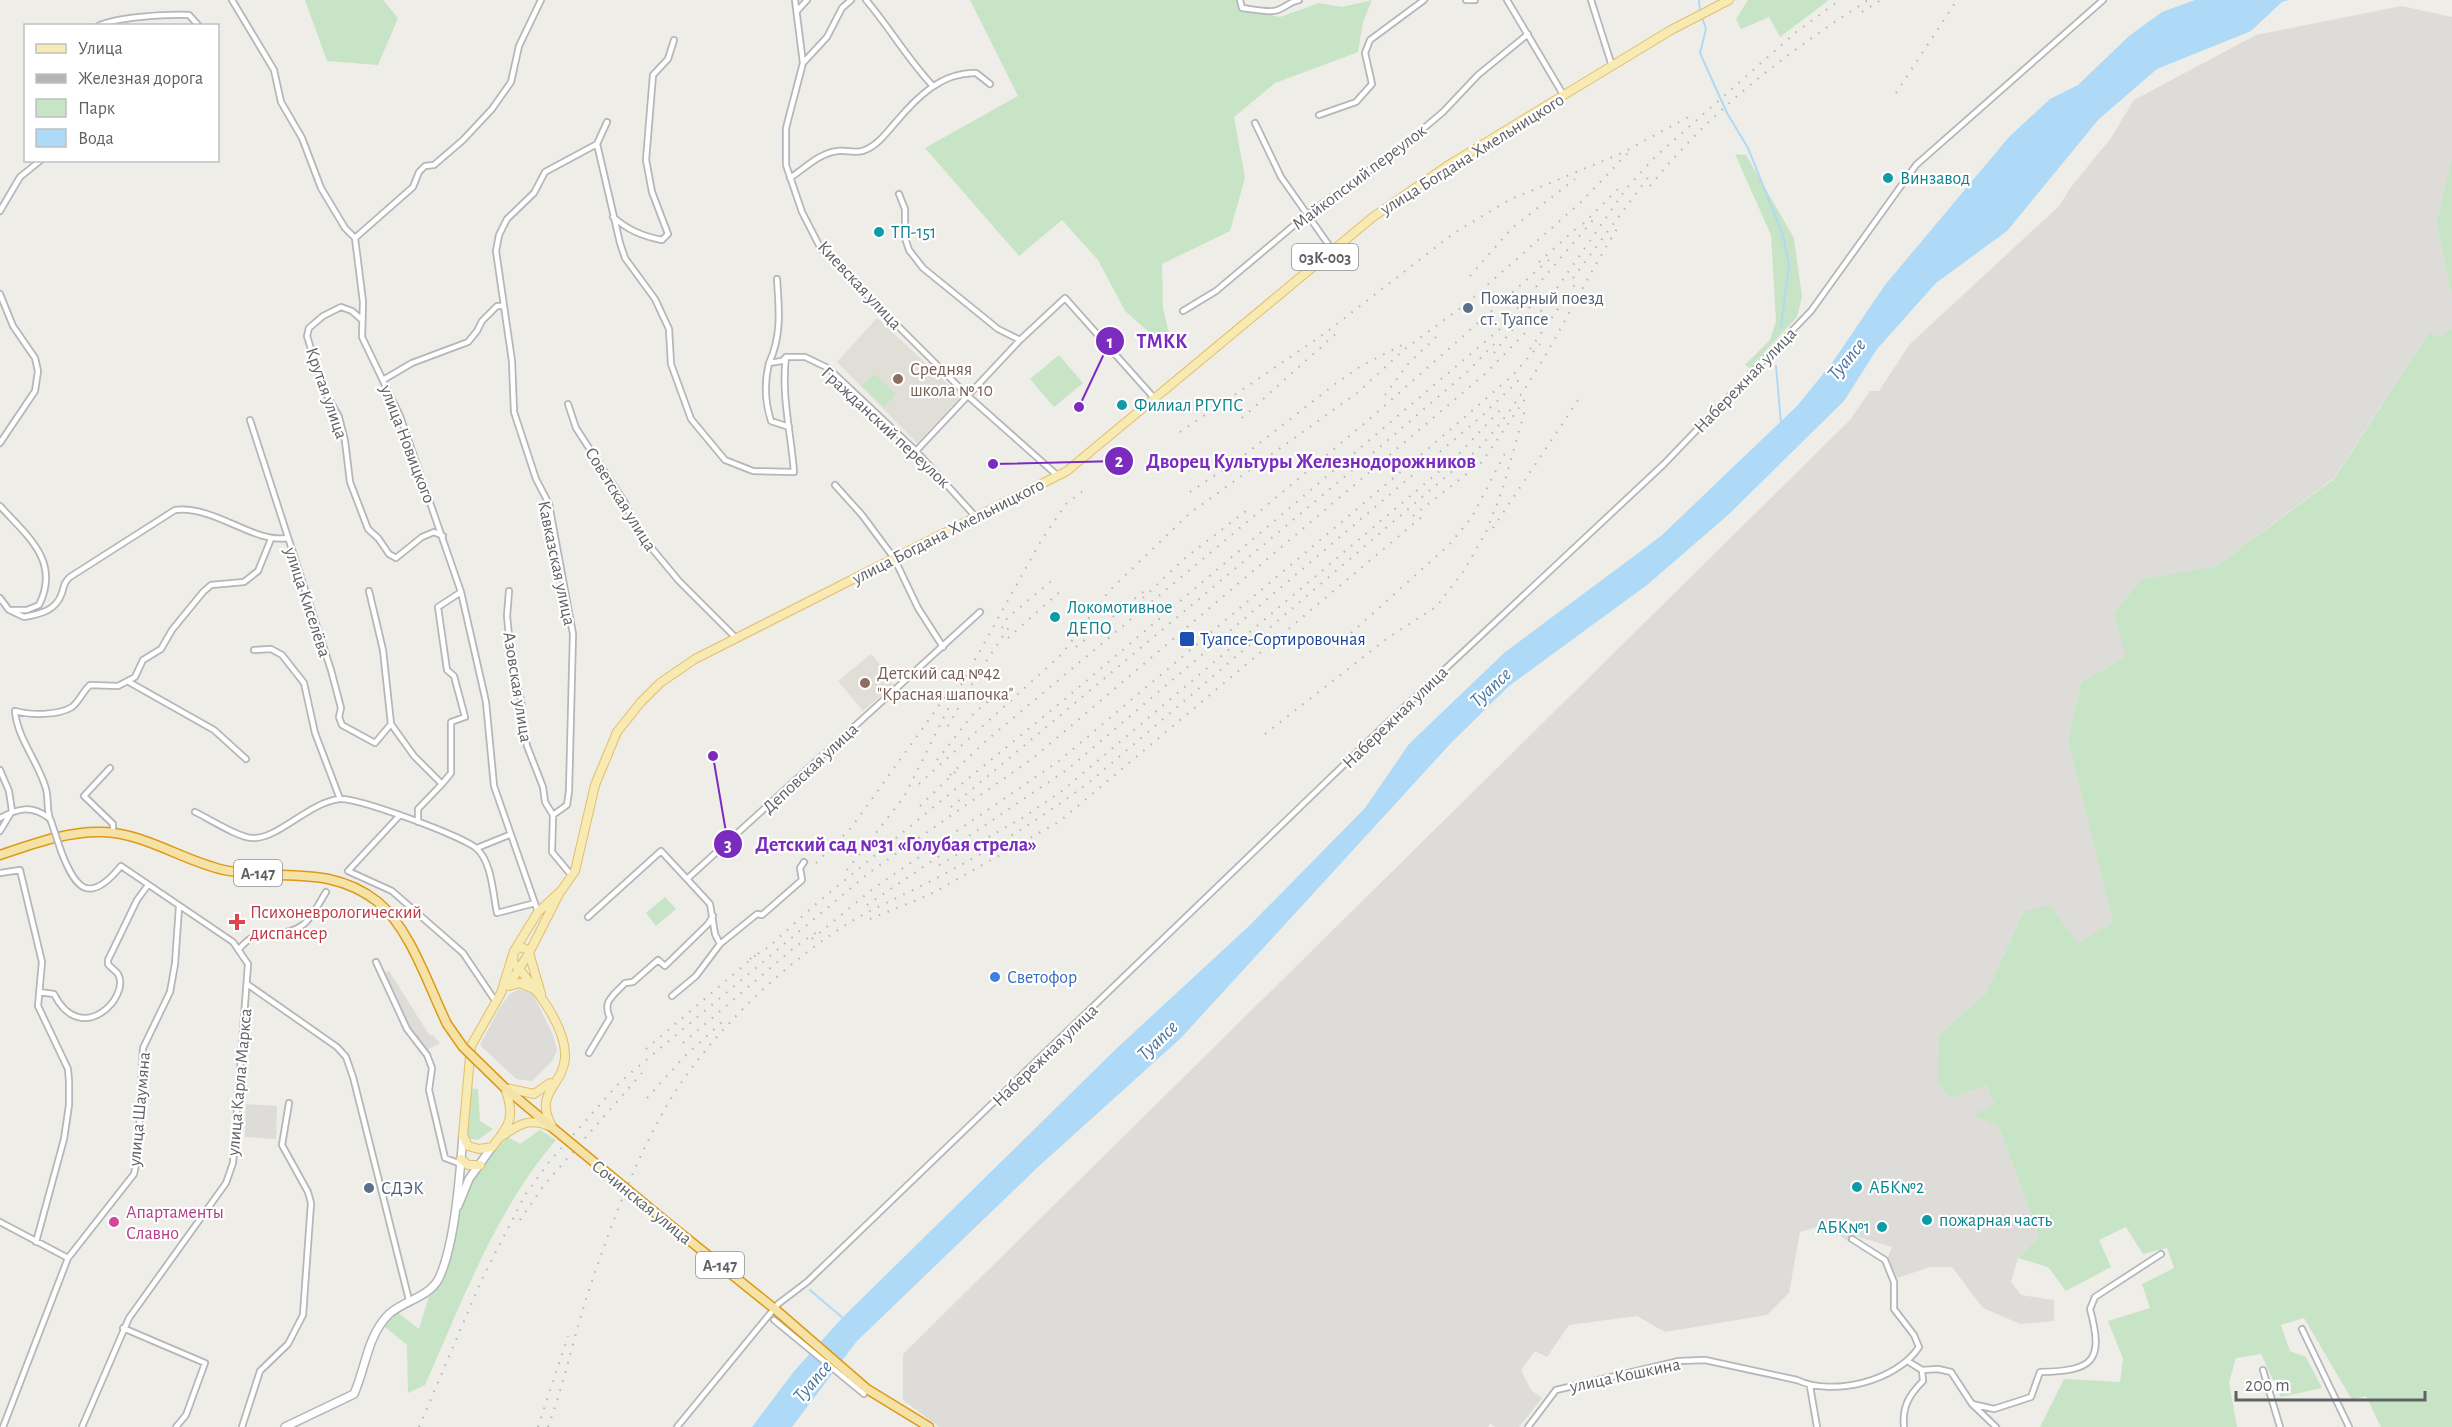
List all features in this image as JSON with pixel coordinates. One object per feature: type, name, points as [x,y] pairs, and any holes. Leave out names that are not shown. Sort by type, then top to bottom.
[{"type":"highway","name":"А-147","points":[[0,855],[71,835],[113,833],[151,843],[224,870],[307,875],[331,878],[356,886],[392,916],[447,1024],[463,1047],[505,1088],[554,1129]]},
{"type":"highway","name":"Сочинская улица","points":[[554,1129],[775,1309],[865,1391],[929,1427]]},
{"type":"main road","name":"03К-003","points":[[1612,66],[1729,0]]},
{"type":"main road","name":"улица Богдана Хмельницкого","points":[[561,891],[572,876],[580,858],[595,785],[617,732],[640,702],[671,674],[736,638],[1058,476],[1088,456],[1373,217],[1418,185],[1612,66]]},
{"type":"main road","points":[[501,993],[520,969],[561,891]]},
{"type":"main road","points":[[455,1214],[471,1046],[501,993],[514,951],[538,912],[561,891]]},
{"type":"main road","points":[[514,951],[521,947],[529,953],[543,998],[566,1054],[564,1066],[548,1091],[545,1106],[554,1129]]},
{"type":"main road","points":[[514,951],[513,962],[543,998]]},
{"type":"main road","points":[[509,985],[526,984],[543,998]]},
{"type":"main road","points":[[505,1088],[534,1094],[545,1089],[560,1073]]},
{"type":"main road","name":"А-147","points":[[492,1147],[509,1123],[512,1110],[505,1088]]},
{"type":"main road","name":"А-147","points":[[499,1139],[522,1123],[538,1122],[554,1129]]},
{"type":"main road","points":[[463,1135],[468,1146],[479,1149],[492,1147]]},
{"type":"main road","points":[[285,1427],[354,1394],[371,1341],[378,1328],[388,1315],[409,1300],[427,1293],[437,1282],[455,1214],[469,1179],[492,1147]]},
{"type":"main road","points":[[461,1161],[468,1165],[480,1165]]},
{"type":"street","points":[[232,0],[274,70],[280,102],[302,138],[321,188],[345,228],[356,238],[413,187],[418,172],[425,166],[434,165],[463,140],[492,109],[511,82],[519,46],[541,0]]},
{"type":"street","name":"Киевская улица","points":[[795,0],[803,63],[786,128],[786,165],[802,212],[821,249],[968,396],[1058,476]]},
{"type":"street","points":[[797,12],[807,0]]},
{"type":"street","points":[[803,63],[827,37],[842,8],[851,0]]},
{"type":"street","points":[[866,0],[905,49],[918,71],[933,86]]},
{"type":"street","points":[[1240,0],[1242,8],[1272,12],[1281,9],[1286,3],[1299,0]]},
{"type":"street","points":[[1319,115],[1356,102],[1372,84],[1365,53],[1370,40],[1424,0]]},
{"type":"street","points":[[1466,0],[1475,0]]},
{"type":"street","points":[[1508,0],[1564,96]]},
{"type":"street","points":[[1591,0],[1612,66]]},
{"type":"street","name":"Набережная улица","points":[[677,1427],[775,1309],[807,1282],[1380,730],[1664,464],[1811,311],[1916,165],[2103,0]]},
{"type":"street","points":[[102,24],[108,21],[158,18],[171,14],[189,15],[197,24]]},
{"type":"street","name":"Майкопский переулок","points":[[1183,311],[1216,291],[1305,216],[1398,150],[1443,112],[1478,75],[1528,34]]},
{"type":"street","points":[[613,217],[628,230],[644,236],[662,240],[668,234],[652,192],[646,160],[653,75],[668,59],[674,40]]},
{"type":"street","points":[[790,178],[824,154],[838,151],[864,151],[881,139],[933,86],[947,78],[966,73],[982,75],[990,84]]},
{"type":"street","points":[[607,122],[597,144],[613,217],[625,258],[655,299],[669,329],[671,364],[691,419],[725,460],[753,471],[794,472],[785,401],[786,357]]},
{"type":"street","points":[[1255,123],[1281,177],[1305,216],[1333,251]]},
{"type":"street","name":"Кавказская улица","points":[[553,815],[567,805],[569,791],[573,634],[549,504],[536,479],[514,412],[512,362],[496,251],[499,235],[507,219],[534,193],[545,172],[597,144]]},
{"type":"street","points":[[0,211],[20,177],[39,162]]},
{"type":"street","points":[[899,194],[905,209],[905,238],[909,250],[923,268],[998,329],[1020,340]]},
{"type":"street","name":"улица Новицкого","points":[[356,238],[363,302],[362,337],[400,416],[461,592],[486,702],[494,786],[538,912]]},
{"type":"street","points":[[777,279],[780,322],[775,351],[765,378],[766,405],[771,421],[789,427]]},
{"type":"street","points":[[0,294],[20,339],[35,358],[38,371],[35,391],[0,442]]},
{"type":"street","points":[[915,450],[1020,340],[1065,298],[1155,399]]},
{"type":"street","points":[[383,380],[412,363],[468,342],[485,317],[497,306],[504,306]]},
{"type":"street","name":"Крутая улица","points":[[362,321],[352,311],[341,308],[323,316],[309,328],[307,336],[323,388],[339,417],[345,441],[350,482],[368,529],[378,538],[388,554],[396,558],[422,537],[434,532],[443,536]]},
{"type":"street","name":"Гражданский переулок","points":[[769,363],[782,361],[786,357],[805,357],[828,368],[915,450],[975,516]]},
{"type":"street","name":"Советская улица","points":[[568,404],[576,428],[625,503],[639,533],[679,581],[736,638]]},
{"type":"street","name":"улица Киселёва","points":[[250,420],[331,670],[341,708],[339,717],[342,724],[375,743],[391,724]]},
{"type":"street","points":[[835,485],[862,515],[894,558],[918,608],[943,647]]},
{"type":"street","points":[[0,506],[39,550],[47,578],[39,604],[27,610],[9,610]]},
{"type":"street","points":[[0,598],[9,610],[24,617],[53,608],[61,595],[64,582],[70,577],[175,510],[190,508],[271,539],[287,538]]},
{"type":"street","points":[[271,539],[258,571],[244,582],[211,585],[202,592],[172,630],[161,649],[143,660],[135,677],[129,682],[118,686],[90,685],[71,707],[61,711],[24,713],[15,711],[16,722],[36,760],[47,791],[50,820],[70,877],[81,886],[94,888],[106,884],[121,866],[239,949],[252,935],[293,931],[305,923],[326,892]]},
{"type":"street","points":[[369,591],[383,650],[391,724],[414,756],[442,784]]},
{"type":"street","name":"Азовская улица","points":[[509,591],[507,616],[512,666],[521,700],[523,727],[527,746],[543,787],[545,802],[553,815]]},
{"type":"street","points":[[418,822],[418,809],[451,773],[451,722],[465,717],[454,676],[447,670],[438,607],[461,592]]},
{"type":"street","name":"Деповская улица","points":[[687,879],[980,612]]},
{"type":"street","points":[[254,650],[272,649],[282,655],[304,682],[315,733],[340,799]]},
{"type":"street","points":[[129,682],[214,730],[246,759]]},
{"type":"street","points":[[110,768],[84,796],[113,824],[113,833]]},
{"type":"street","points":[[0,770],[9,791],[12,811],[0,831]]},
{"type":"street","points":[[195,812],[221,823],[240,836],[254,838],[268,836],[308,809],[340,799],[400,815],[477,848],[488,869],[497,913],[535,903]]},
{"type":"street","points":[[0,818],[12,811],[27,808],[38,810],[50,820]]},
{"type":"street","points":[[400,815],[348,871],[392,891],[463,953],[496,1002]]},
{"type":"street","points":[[553,815],[552,852],[572,876]]},
{"type":"street","points":[[477,848],[510,835]]},
{"type":"street","points":[[588,917],[661,851],[710,904],[715,934],[720,944]]},
{"type":"street","points":[[672,996],[696,976],[720,944],[757,914],[762,915],[801,880],[800,868],[804,862]]},
{"type":"street","points":[[0,873],[20,870],[42,962],[38,1006],[68,1068],[69,1105],[56,1173],[36,1242]]},
{"type":"street","points":[[39,992],[54,994],[64,1010],[75,1017],[97,1016],[108,1009],[119,984],[118,975],[108,964],[108,960],[137,900],[148,885]]},
{"type":"street","name":"улица Шаумяна","points":[[3,1427],[68,1258],[134,1174],[138,1155],[144,1048],[170,992],[175,964],[179,907]]},
{"type":"street","points":[[589,1053],[610,1018],[606,1008],[607,1003],[625,983],[633,982],[658,960],[665,966],[713,916]]},
{"type":"street","name":"улица Карла Маркса","points":[[82,1427],[123,1328],[226,1184],[232,1163],[247,984],[248,964],[239,949]]},
{"type":"street","points":[[376,962],[407,1029],[427,1055],[432,1068],[429,1090],[445,1158],[461,1161]]},
{"type":"street","points":[[247,984],[337,1047],[346,1057],[409,1300]]},
{"type":"street","points":[[242,1427],[248,1415],[260,1371],[296,1332],[306,1298],[311,1203],[308,1192],[282,1145],[289,1103]]},
{"type":"street","points":[[0,1222],[68,1258]]},
{"type":"street","points":[[1852,1239],[1885,1260],[1894,1282],[1894,1309],[1914,1335],[1919,1347],[1909,1362],[1922,1370],[1938,1369],[1951,1372],[1972,1404],[1996,1427]]},
{"type":"street","points":[[1972,1404],[1994,1408],[2031,1397],[2040,1372],[2063,1371],[2087,1363],[2095,1353],[2098,1337],[2090,1309],[2095,1297],[2161,1254]]},
{"type":"street","points":[[774,1320],[865,1391]]},
{"type":"street","points":[[123,1328],[205,1363],[186,1415],[176,1427]]},
{"type":"street","points":[[2302,1329],[2349,1427]]},
{"type":"street","name":"улица Кошкина","points":[[1528,1427],[1556,1390],[1679,1361],[1706,1360],[1797,1380],[1810,1386],[1849,1387],[1909,1362]]},
{"type":"street","points":[[1904,1427],[1902,1415],[1909,1395],[1923,1381],[1922,1370]]},
{"type":"street","points":[[2263,1370],[2280,1427]]},
{"type":"street","points":[[1810,1386],[1817,1427]]},
{"type":"shaded area","points":[[2402,6],[2452,17],[2452,158],[2436,223],[2452,296],[2452,328],[2441,337],[2429,332],[2334,478],[2216,566],[2142,579],[2126,657],[2081,682],[2068,740],[2113,922],[2078,943],[2050,906],[2024,911],[1986,993],[1939,1035],[1951,1098],[1986,1086],[1994,1104],[1973,1115],[1999,1127],[2039,1236],[2018,1258],[2011,1282],[2021,1295],[2054,1300],[2054,1321],[2020,1324],[1983,1308],[1952,1267],[1930,1267],[1897,1278],[1888,1257],[1892,1247],[1856,1236],[1849,1242],[1825,1225],[1800,1232],[1789,1293],[1767,1315],[1665,1332],[1637,1316],[1569,1325],[1547,1357],[1535,1351],[1521,1370],[1531,1390],[1542,1398],[1519,1427],[1495,1427],[1490,1423],[1488,1427],[939,1427],[903,1400],[903,1354],[1850,420],[1870,391],[1879,391],[1909,345],[2060,205],[2071,187],[2111,138],[2134,100],[2256,35]]},
{"type":"shaded area","name":"Средняя школа № 10","points":[[877,318],[961,396],[917,443],[837,362]]},
{"type":"shaded area","name":"Детский сад №42 \"Красная шапочка\"","points":[[871,654],[887,672],[884,675],[893,685],[863,711],[838,681]]},
{"type":"shaded area","points":[[389,971],[430,1036],[433,1035],[440,1043],[427,1050],[410,1028],[384,976],[384,973]]},
{"type":"shaded area","points":[[519,989],[532,992],[553,1035],[557,1050],[553,1060],[532,1081],[516,1079],[480,1045],[500,1007],[510,994]]},
{"type":"shaded area","points":[[246,1104],[277,1106],[276,1139],[245,1137]]},
{"type":"green space","points":[[305,0],[383,0],[398,18],[378,65],[327,61]]},
{"type":"green space","points":[[970,0],[1242,0],[1244,10],[1280,17],[1319,3],[1342,7],[1372,0],[1363,22],[1358,52],[1275,83],[1234,117],[1245,178],[1230,231],[1162,264],[1163,308],[1170,338],[1160,342],[1125,311],[1098,260],[1062,220],[1019,256],[925,148],[1018,96]]},
{"type":"green space","points":[[1748,0],[1829,0],[1780,37],[1769,17],[1741,29],[1736,19]]},
{"type":"green space","points":[[1735,154],[1746,155],[1794,238],[1802,297],[1797,317],[1750,368],[1745,365],[1770,340],[1776,321],[1771,235]]},
{"type":"green space","points":[[2452,158],[2452,296],[2436,223]]},
{"type":"green space","points":[[2452,328],[2452,1427],[2381,1427],[2366,1396],[2352,1400],[2304,1318],[2281,1325],[2290,1351],[2306,1357],[2322,1388],[2281,1397],[2261,1354],[2236,1358],[2229,1382],[2237,1427],[2040,1427],[2064,1379],[2120,1382],[2123,1359],[2108,1321],[2150,1308],[2142,1284],[2174,1268],[2167,1248],[2143,1254],[2126,1227],[2099,1240],[2111,1267],[2066,1291],[2048,1267],[2018,1258],[2039,1236],[1999,1127],[1972,1115],[1994,1104],[1986,1086],[1951,1098],[1938,1084],[1939,1035],[1986,993],[2024,911],[2050,905],[2078,943],[2113,922],[2068,740],[2081,682],[2126,657],[2114,613],[2142,579],[2216,566],[2334,479],[2429,332],[2441,337]]},
{"type":"green space","points":[[1059,355],[1083,383],[1054,407],[1030,379]]},
{"type":"green space","points":[[875,374],[896,394],[884,407],[862,386]]},
{"type":"green space","points":[[665,897],[676,909],[656,926],[646,913]]},
{"type":"green space","points":[[467,1088],[478,1089],[480,1121],[493,1129],[478,1140],[466,1138]]},
{"type":"green space","points":[[540,1130],[556,1140],[534,1167],[498,1226],[467,1289],[425,1385],[408,1393],[407,1345],[384,1326],[397,1312],[419,1329],[429,1296],[442,1279],[458,1215],[472,1180],[491,1154],[508,1137],[520,1144]]},
{"type":"water","name":"Туапсе","points":[[2195,0],[2289,0],[2282,2],[2251,31],[2157,69],[2099,119],[2007,231],[1936,283],[1877,349],[1844,401],[1728,515],[1647,585],[1509,686],[1451,743],[1181,1038],[1038,1167],[857,1341],[792,1427],[752,1427],[795,1370],[843,1317],[1117,1048],[1249,926],[1365,808],[1409,744],[1504,653],[1661,536],[1797,406],[1832,363],[1885,285],[2009,137],[2050,99],[2078,85],[2129,36],[2162,12]]},
{"type":"waterway","points":[[1699,0],[1700,12]]},
{"type":"waterway","points":[[1702,17],[1706,29],[1700,53],[1727,113],[1748,148],[1783,235],[1789,266],[1781,326]]},
{"type":"waterway","points":[[1776,366],[1781,423]]},
{"type":"waterway","points":[[810,1290],[844,1319]]},
{"type":"railway","points":[[419,1427],[482,1279],[525,1195],[549,1162],[620,1082],[870,872],[1032,759],[1486,373],[1527,331],[1626,189],[1655,157],[1795,33],[1840,0]]},
{"type":"railway","points":[[1650,186],[1674,158],[1725,107],[1779,62],[1868,0]]},
{"type":"railway","points":[[1862,12],[1881,0]]},
{"type":"railway","points":[[1896,93],[1957,0]]},
{"type":"railway","points":[[1180,432],[1324,334],[1454,233],[1509,200],[1622,153],[1690,116]]},
{"type":"railway","points":[[919,784],[1062,654],[1109,591],[1190,513],[1357,393],[1405,349],[1467,303],[1580,203],[1628,153]]},
{"type":"railway","points":[[1573,278],[1652,172]]},
{"type":"railway","points":[[1470,276],[1512,228],[1575,179]]},
{"type":"railway","points":[[1583,224],[1619,188]]},
{"type":"railway","points":[[773,943],[817,903],[1065,699],[1500,329],[1593,220]]},
{"type":"railway","points":[[1539,262],[1579,226]]},
{"type":"railway","points":[[548,1427],[587,1296],[613,1221],[634,1171],[670,1100],[687,1074],[729,1023],[779,975],[831,935],[866,913],[991,848],[1092,780],[1477,450],[1518,399],[1536,372],[1617,229]]},
{"type":"railway","points":[[950,775],[987,740],[1372,417],[1550,259]]},
{"type":"railway","points":[[1530,349],[1578,280]]},
{"type":"railway","points":[[1494,353],[1540,294]]},
{"type":"railway","points":[[1242,418],[1340,330]]},
{"type":"railway","points":[[1385,395],[1408,364],[1438,335]]},
{"type":"railway","points":[[951,807],[1380,447],[1467,372],[1494,344]]},
{"type":"railway","points":[[812,939],[874,888],[1059,761],[1429,448],[1512,376],[1540,344]]},
{"type":"railway","points":[[1190,492],[1238,460],[1335,384],[1361,366],[1402,345]]},
{"type":"railway","points":[[867,905],[1068,769],[1483,415],[1522,377]]},
{"type":"railway","points":[[1413,516],[1482,462],[1527,396]]},
{"type":"railway","points":[[1493,528],[1578,400]]},
{"type":"railway","points":[[939,865],[1024,817],[1062,791],[1454,459],[1503,407]]},
{"type":"railway","points":[[1265,734],[1389,637],[1436,607],[1463,572],[1486,532],[1502,491],[1525,410]]},
{"type":"railway","points":[[1351,633],[1449,545],[1472,517],[1505,453]]},
{"type":"railway","points":[[847,870],[904,797],[951,703],[1042,539],[1066,504],[1088,487]]},
{"type":"railway","points":[[1143,598],[1185,558],[1246,511]]},
{"type":"railway","points":[[870,919],[931,894],[1060,821],[1424,515]]},
{"type":"railway","points":[[1002,628],[1007,618],[1055,578]]},
{"type":"railway","points":[[1008,638],[1064,588]]},
{"type":"railway","points":[[1076,647],[1148,588]]},
{"type":"railway","points":[[981,669],[1011,624]]},
{"type":"railway","points":[[948,726],[984,663]]},
{"type":"railway","points":[[816,863],[851,828],[953,686]]},
{"type":"railway","points":[[937,760],[974,713],[996,695]]},
{"type":"railway","points":[[920,806],[957,770]]},
{"type":"railway","points":[[683,1043],[796,946],[817,932]]},
{"type":"railway","points":[[750,959],[773,944]]},
{"type":"railway","points":[[646,1049],[756,955]]},
{"type":"railway","points":[[647,1098],[685,1056],[723,1021]]},
{"type":"railway","points":[[520,1220],[544,1185],[642,1073]]},
{"type":"railway","points":[[538,1427],[568,1336]]},
{"type":"place","name":"Винзавод","points":[[1888,178]]},
{"type":"place","name":"ТП-151","points":[[879,232]]},
{"type":"place","name":"Пожарный поезд ст. Туапсе","points":[[1468,308]]},
{"type":"place","name":"Средняя школа № 10","points":[[898,379]]},
{"type":"place","name":"Филиал РГУПС","points":[[1122,405]]},
{"type":"place","name":"ТМКК","points":[[1079,407]]},
{"type":"place","name":"Дворец Культуры Железнодорожников","points":[[993,464]]},
{"type":"place","name":"Локомотивное ДЕПО","points":[[1055,617]]},
{"type":"place","name":"Туапсе-Сортировочная","points":[[1187,639]]},
{"type":"place","name":"Детский сад №42 \"Красная шапочка\"","points":[[865,683]]},
{"type":"place","name":"Детский сад №31 «Голубая стрела»","points":[[713,756]]},
{"type":"place","name":"Психоневрологический диспансер","points":[[237,922]]},
{"type":"place","name":"Светофор","points":[[995,977]]},
{"type":"place","name":"АБК№2","points":[[1857,1187]]},
{"type":"place","name":"СДЭК","points":[[369,1188]]},
{"type":"place","name":"пожарная часть","points":[[1927,1220]]},
{"type":"place","name":"Апартаменты Славно","points":[[114,1222]]},
{"type":"place","name":"АБК№1","points":[[1882,1227]]}]
